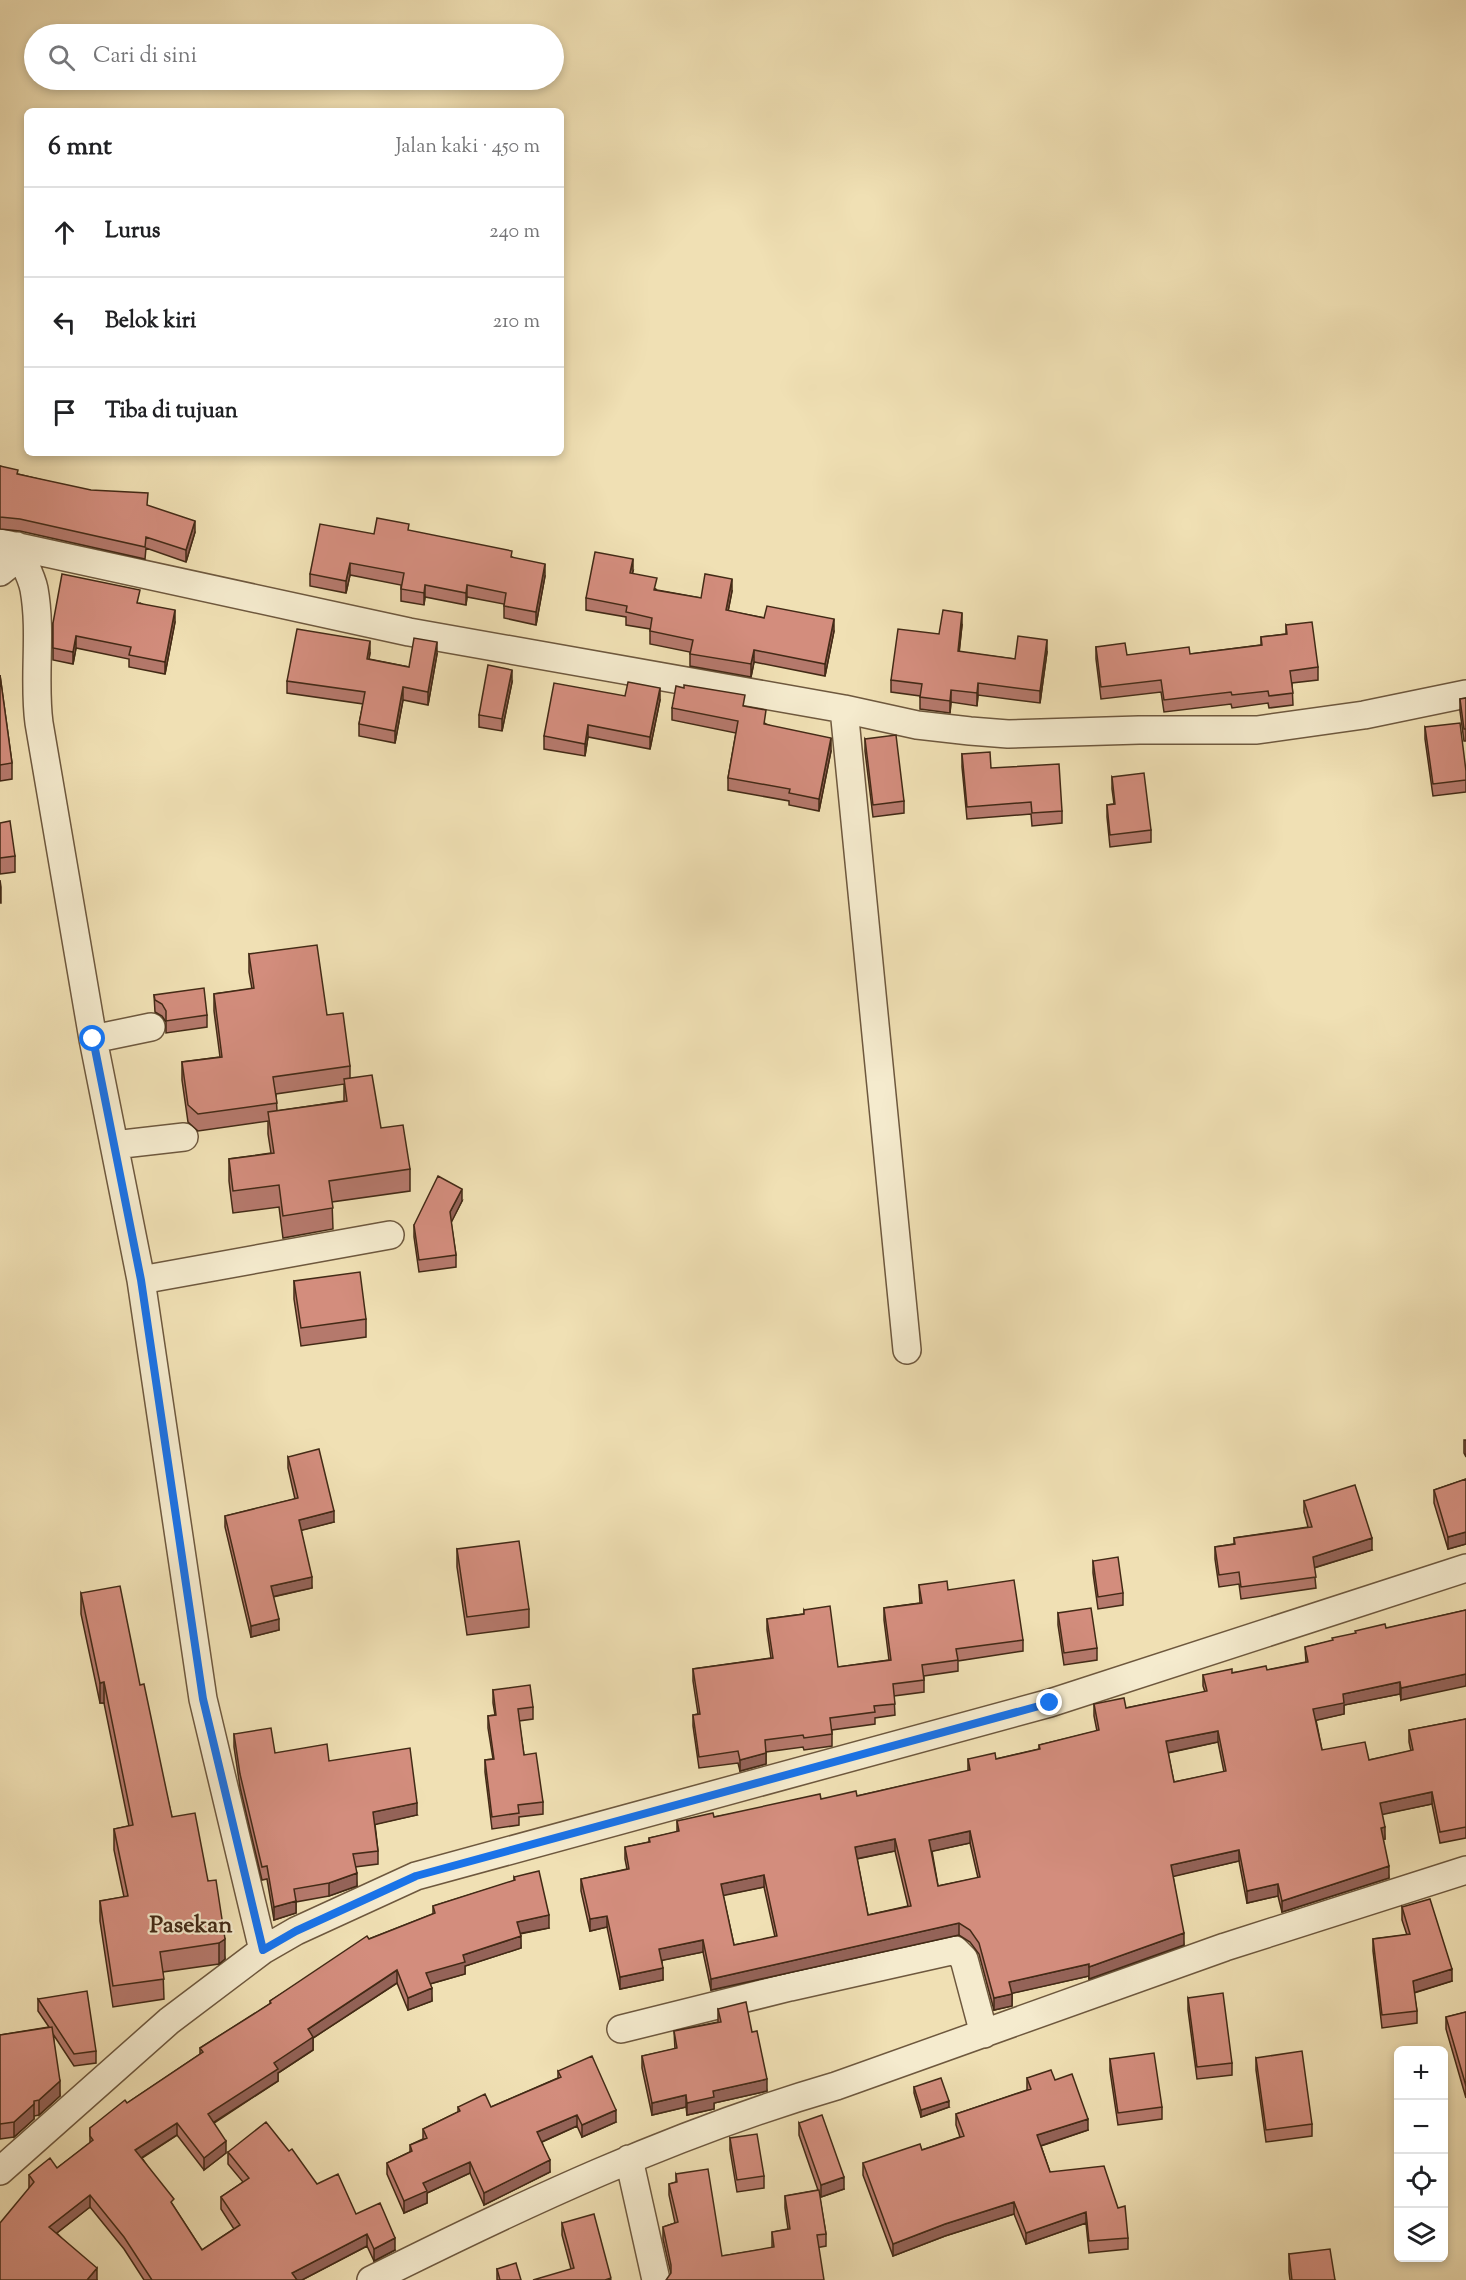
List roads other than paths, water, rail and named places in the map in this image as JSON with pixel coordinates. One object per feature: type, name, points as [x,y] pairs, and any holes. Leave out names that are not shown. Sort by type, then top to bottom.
[{"type":"street","points":[[9,554],[409,632],[917,725],[1008,734],[1139,730],[1257,730],[1365,715],[1466,694]]},
{"type":"street","points":[[9,554],[34,591],[39,638],[37,711],[93,1039],[141,1280],[203,1699],[263,1950]]},
{"type":"street","points":[[844,710],[907,1350]]},
{"type":"street","points":[[93,1039],[151,1027]]},
{"type":"street","points":[[114,1145],[184,1137]]},
{"type":"street","points":[[141,1280],[390,1235]]},
{"type":"street","points":[[0,2171],[169,2021],[263,1950],[296,1931],[416,1876],[1050,1703],[1466,1568]]},
{"type":"street","points":[[371,2280],[489,2221],[629,2159],[789,2100],[836,2086],[1225,1947],[1466,1870]]},
{"type":"street","points":[[621,2029],[790,1987],[955,1950],[964,1959],[984,2034]]},
{"type":"street","points":[[629,2159],[656,2280]]},
{"type":"district","name":"Pasekan","points":[[191,1924]]}]
